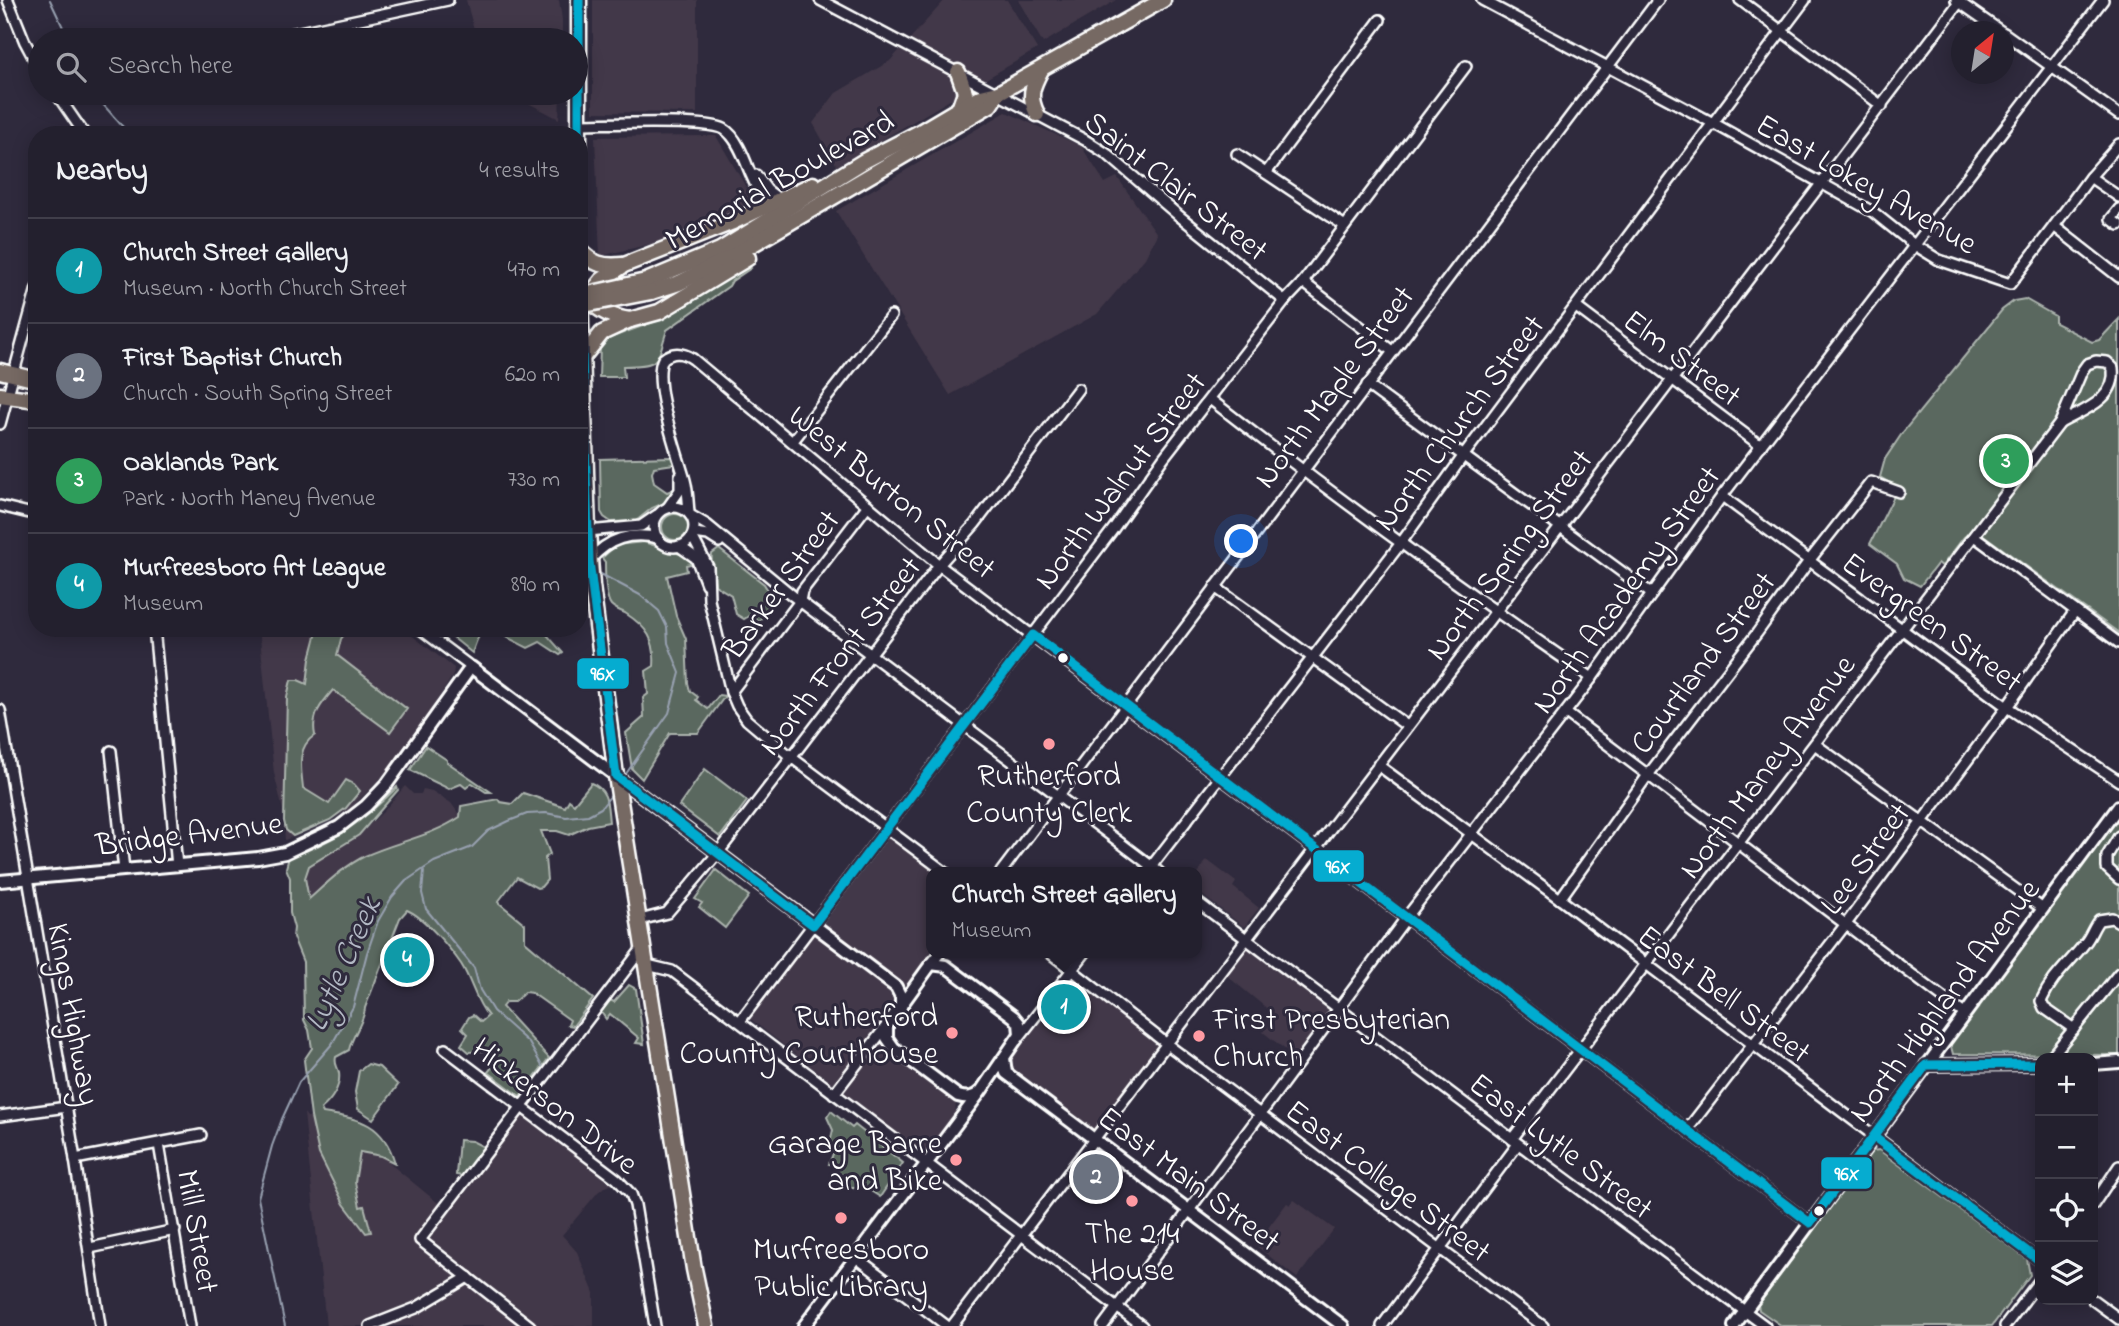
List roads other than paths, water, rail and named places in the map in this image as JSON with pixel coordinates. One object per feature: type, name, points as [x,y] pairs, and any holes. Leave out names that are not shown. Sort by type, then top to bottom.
[{"type":"main road","points":[[579,0],[579,28]]},
{"type":"main road","name":"Memorial Boulevard","points":[[649,287],[720,250],[864,161],[977,98],[998,93],[1163,0]]},
{"type":"main road","points":[[1037,114],[1031,94],[1042,68]]},
{"type":"main road","points":[[958,72],[965,92],[959,108]]},
{"type":"main road","name":"Memorial Boulevard","points":[[649,287],[678,282],[731,257],[990,105],[998,93]]},
{"type":"main road","points":[[579,105],[579,124]]},
{"type":"main road","points":[[588,348],[597,337],[630,320],[648,317],[668,307],[794,229],[902,157]]},
{"type":"main road","points":[[588,290],[624,265],[757,211],[864,161]]},
{"type":"main road","points":[[588,258],[599,264],[624,265]]},
{"type":"main road","points":[[588,294],[649,287]]},
{"type":"main road","points":[[588,300],[612,316],[630,320]]},
{"type":"main road","points":[[6,373],[28,378]]},
{"type":"main road","points":[[3,396],[28,399]]},
{"type":"main road","points":[[588,531],[613,768],[640,920],[694,1269],[706,1326]]},
{"type":"street","points":[[9,0],[28,47]]},
{"type":"street","points":[[314,28],[421,3],[447,0]]},
{"type":"street","name":"Saint Clair Street","points":[[820,0],[998,93],[1107,154],[1285,301]]},
{"type":"street","name":"East Lokey Avenue","points":[[1482,0],[1873,212],[1913,244],[1939,260],[2010,284],[2054,226]]},
{"type":"street","name":"North Maple Street","points":[[1006,867],[1658,0]]},
{"type":"street","points":[[1740,0],[1881,106]]},
{"type":"street","name":"North Church Street","points":[[1154,867],[1220,776],[1401,543],[1805,0]]},
{"type":"street","name":"North Academy Street","points":[[1103,1326],[1406,918],[1566,713],[1722,496],[2103,0]]},
{"type":"street","points":[[1959,1],[1987,21]]},
{"type":"street","name":"North Spring Street","points":[[950,1326],[1096,1140],[1407,726],[1959,1]]},
{"type":"street","points":[[1266,173],[1380,20]]},
{"type":"street","points":[[2014,40],[2119,115]]},
{"type":"street","name":"North Walnut Street","points":[[740,1021],[1210,399],[1285,301],[1303,282],[1466,66]]},
{"type":"street","points":[[64,105],[79,126]]},
{"type":"street","points":[[579,124],[715,126],[728,133],[767,190],[780,200]]},
{"type":"street","points":[[2119,144],[2090,177],[2054,226],[2119,276]]},
{"type":"street","points":[[1237,154],[1345,226]]},
{"type":"street","points":[[746,162],[760,196],[757,211]]},
{"type":"street","points":[[2090,177],[2119,197]]},
{"type":"street","points":[[2119,209],[2111,219],[2119,225]]},
{"type":"street","points":[[1303,282],[1392,351]]},
{"type":"street","name":"Elm Street","points":[[1576,307],[1761,446]]},
{"type":"street","points":[[0,424],[6,373],[28,313]]},
{"type":"street","points":[[793,442],[891,316]]},
{"type":"street","name":"West Burton Street","points":[[680,468],[659,376],[661,363],[667,356],[680,353],[693,359],[939,565],[1810,1223]]},
{"type":"street","points":[[2098,360],[2110,363],[2113,379],[2104,397],[2060,423],[2087,364],[2098,360]]},
{"type":"street","points":[[1367,385],[1652,594]]},
{"type":"street","name":"North Front Street","points":[[640,920],[667,913],[718,853],[1077,389]]},
{"type":"street","points":[[1210,399],[1401,543],[1592,678]]},
{"type":"street","name":"North Maney Avenue","points":[[1382,1326],[1582,1049],[2060,423]]},
{"type":"street","points":[[658,538],[654,529],[663,511],[680,490],[680,468]]},
{"type":"street","points":[[680,468],[685,481],[690,514],[694,520],[693,534],[709,573],[709,592]]},
{"type":"street","name":"Courtland Street","points":[[1560,899],[1648,775],[1871,482],[1899,492]]},
{"type":"street","name":"Evergreen Street","points":[[1722,496],[2007,707],[2119,781]]},
{"type":"street","name":"Barker Street","points":[[731,692],[800,601],[802,591],[868,505]]},
{"type":"street","points":[[0,506],[28,513]]},
{"type":"street","points":[[588,531],[641,526],[663,511],[681,508],[707,525],[752,564],[1148,867]]},
{"type":"street","points":[[679,546],[693,534],[708,535],[752,564]]},
{"type":"street","points":[[589,554],[615,540],[648,536],[658,538],[668,545],[679,546],[696,558],[709,592],[731,692],[747,720],[791,757],[938,867]]},
{"type":"street","points":[[1974,536],[2119,643]]},
{"type":"street","points":[[704,557],[707,548],[712,544],[721,544]]},
{"type":"street","points":[[1215,587],[1407,726]]},
{"type":"street","name":"Lee Street","points":[[1687,1130],[1846,924],[2075,611]]},
{"type":"street","points":[[155,637],[177,866]]},
{"type":"street","points":[[431,637],[613,768],[629,786],[896,987],[901,997],[901,1007]]},
{"type":"street","name":"Bridge Avenue","points":[[0,881],[177,866],[285,853],[339,827],[366,806],[387,784],[471,667]]},
{"type":"street","name":"Kings Highway","points":[[0,710],[90,1248],[100,1326]]},
{"type":"street","points":[[1566,713],[1963,1013]]},
{"type":"street","points":[[1816,745],[2043,909]]},
{"type":"street","points":[[111,751],[124,870]]},
{"type":"street","name":"East Bell Street","points":[[1378,765],[2035,1257]]},
{"type":"street","name":"North Highland Avenue","points":[[1734,1326],[1963,1013],[2119,806]]},
{"type":"street","points":[[2119,836],[2107,856],[2108,868],[2119,879]]},
{"type":"street","name":"East Lytle Street","points":[[1202,906],[1765,1326]]},
{"type":"street","points":[[2074,1029],[2044,1007],[2041,1000],[2046,988],[2086,942],[2099,920],[2112,918],[2119,922]]},
{"type":"street","points":[[530,1326],[420,1240],[644,946]]},
{"type":"street","points":[[834,1094],[936,958]]},
{"type":"street","name":"East College Street","points":[[1056,958],[1543,1326]]},
{"type":"street","points":[[804,1326],[1081,958]]},
{"type":"street","points":[[931,964],[946,966],[1014,1017],[1020,1028],[1017,1040]]},
{"type":"street","points":[[647,965],[672,971],[1142,1326]]},
{"type":"street","points":[[2054,1053],[2119,973]]},
{"type":"street","points":[[896,987],[916,986]]},
{"type":"street","points":[[887,1025],[887,1038],[894,1048],[958,1096],[968,1098],[981,1091]]},
{"type":"street","name":"Hickerson Drive","points":[[445,1049],[522,1106],[622,1184],[631,1194],[656,1326]]},
{"type":"street","points":[[992,1076],[1006,1073],[1004,1058]]},
{"type":"street","points":[[2098,1063],[2119,1062]]},
{"type":"street","points":[[1926,1065],[2035,1064]]},
{"type":"street","name":"East Main Street","points":[[1006,1073],[1343,1326]]},
{"type":"street","points":[[0,1116],[67,1107]]},
{"type":"street","points":[[75,1158],[201,1135]]},
{"type":"street","name":"Mill Street","points":[[159,1144],[190,1326]]},
{"type":"street","points":[[2098,1198],[2119,1166]]},
{"type":"street","points":[[90,1248],[175,1230]]},
{"type":"street","points":[[857,1258],[950,1326]]},
{"type":"street","points":[[370,1326],[416,1308],[468,1277]]},
{"type":"street","points":[[2005,1326],[2035,1287]]},
{"type":"street","points":[[2098,1304],[2119,1319]]},
{"type":"street","points":[[512,1326],[519,1318]]},
{"type":"waterway","name":"Lytle Creek","points":[[50,0],[63,28]]},
{"type":"waterway","name":"Lytle Creek","points":[[104,105],[122,126]]},
{"type":"waterway","name":"Lytle Creek","points":[[597,572],[640,595],[659,611],[667,627],[668,643],[680,673],[669,713],[623,778]]},
{"type":"waterway","name":"Lytle Creek","points":[[285,1326],[258,1198],[282,1119],[299,1082],[332,1044],[353,1007],[378,921],[392,897],[406,881],[434,862],[472,847],[488,831],[509,821],[527,814],[546,813],[566,817],[588,815],[601,808],[612,794]]},
{"type":"waterway","points":[[424,871],[422,893],[426,909],[474,968],[480,990],[493,1011],[529,1043],[542,1066]]},
{"type":"place","name":"Oaklands Park","points":[[2006,461]]},
{"type":"place","name":"Rutherford County Clerk","points":[[1049,744]]},
{"type":"place","name":"Murfreesboro Art League","points":[[407,960]]},
{"type":"place","name":"Church Street Gallery","points":[[1064,1007]]},
{"type":"place","name":"Rutherford County Courthouse","points":[[952,1033]]},
{"type":"place","name":"First Presbyterian Church","points":[[1199,1036]]},
{"type":"place","name":"Garage Barre and Bike","points":[[956,1160]]},
{"type":"place","name":"First Baptist Church","points":[[1096,1177]]},
{"type":"place","name":"The 214 House","points":[[1132,1201]]},
{"type":"place","name":"Murfreesboro Public Library","points":[[841,1218]]}]
